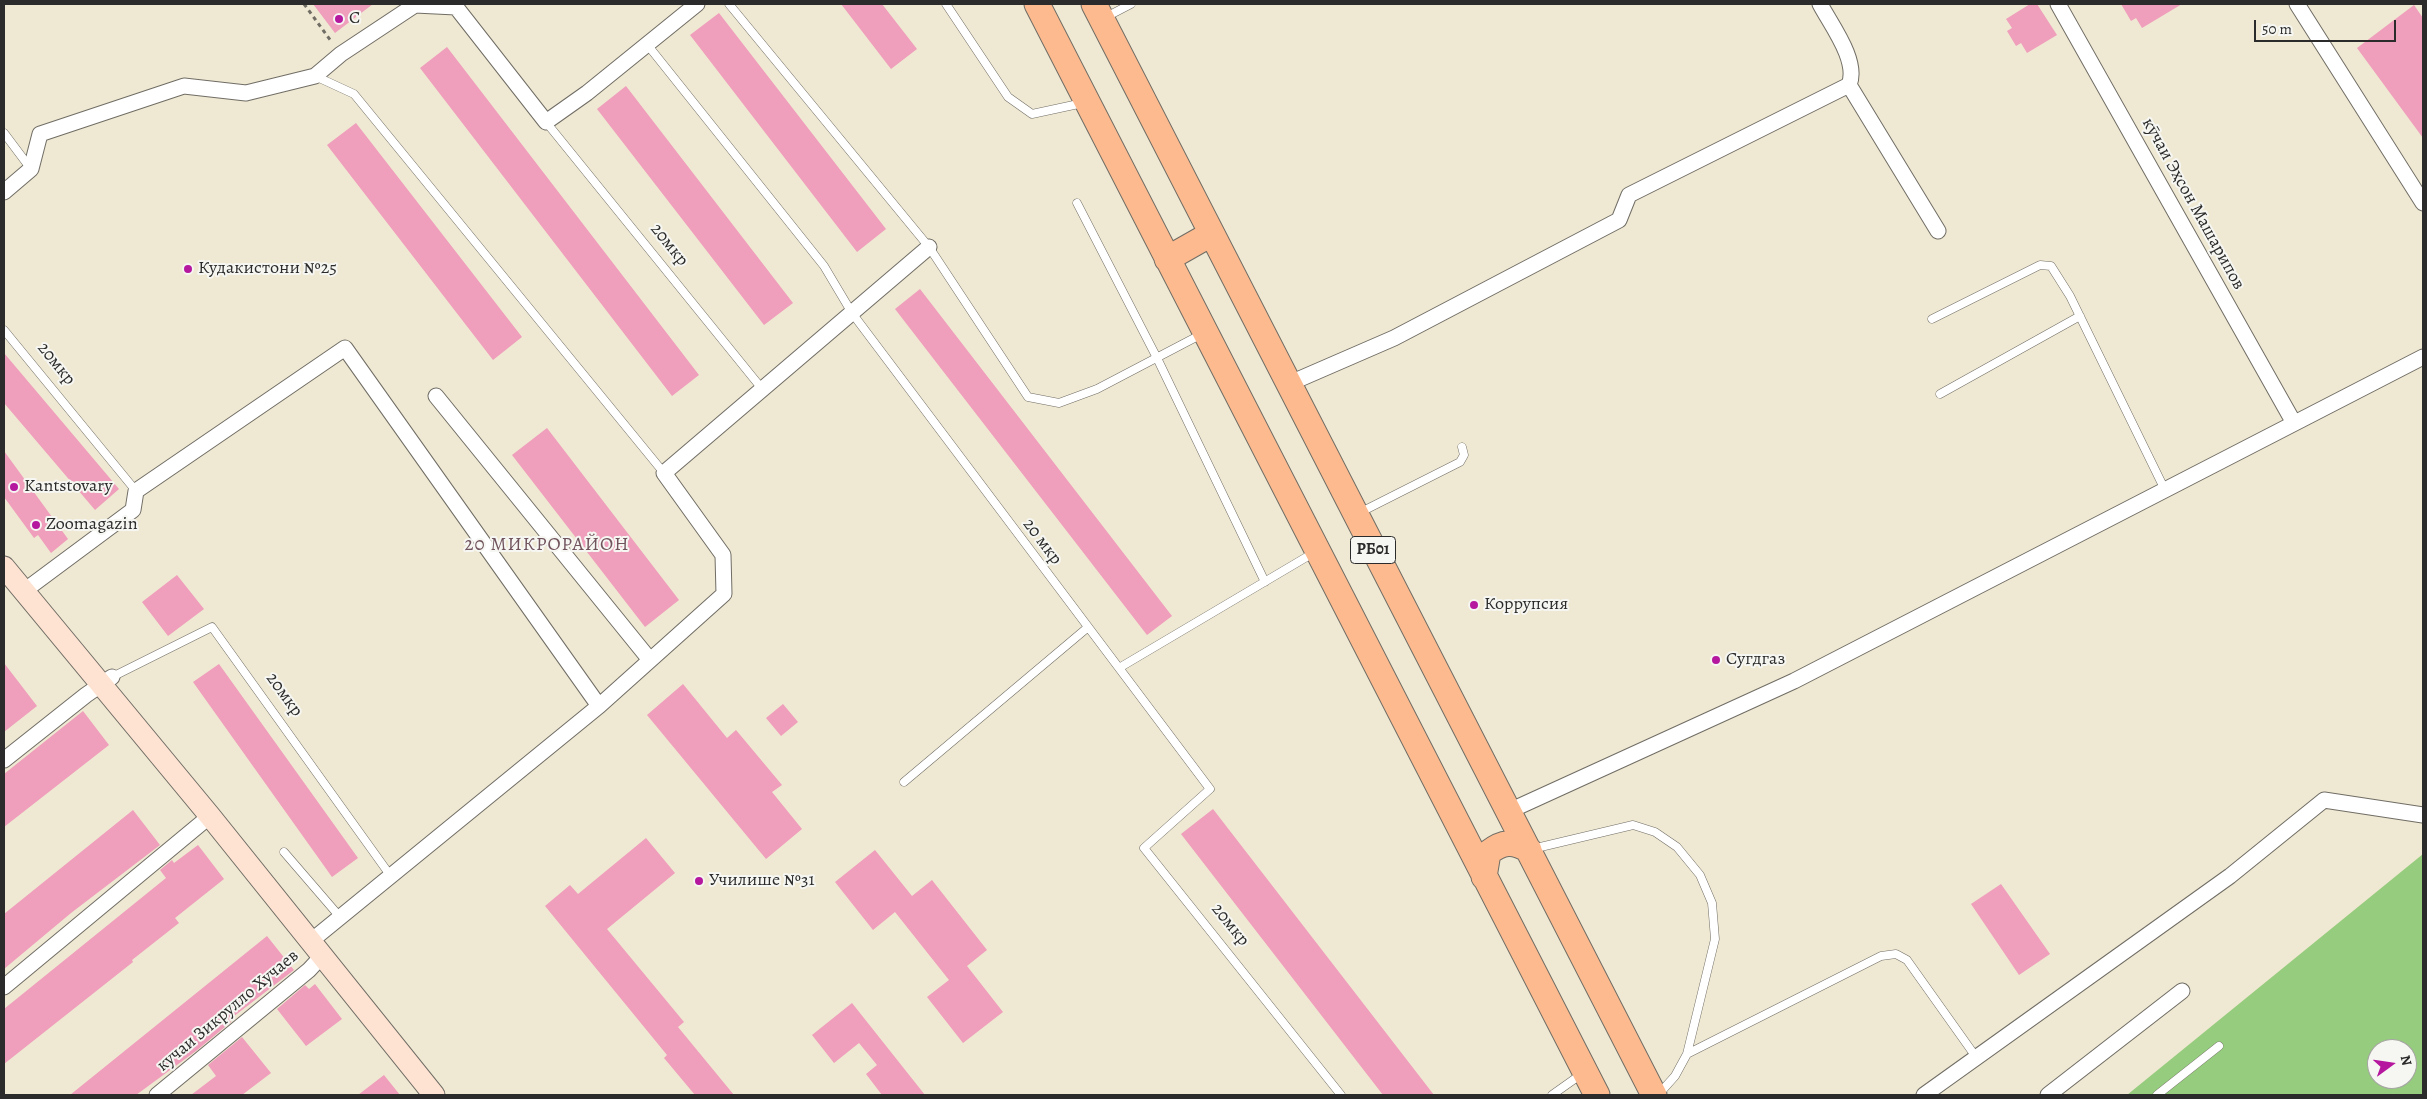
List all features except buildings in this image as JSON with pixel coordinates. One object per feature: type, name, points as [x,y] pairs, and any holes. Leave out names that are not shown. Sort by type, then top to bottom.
[{"type":"highway","name":"РБ01","points":[[1037,4],[1597,1095]]},
{"type":"highway","name":"РБ01","points":[[1098,11],[1507,812],[1529,850],[1656,1095]]},
{"type":"highway","points":[[1167,259],[1211,234]]},
{"type":"highway","points":[[1461,833],[1475,840],[1497,835],[1503,827],[1507,812]]},
{"type":"highway","points":[[1484,877],[1488,853],[1497,846],[1510,842],[1529,850]]},
{"type":"main road","points":[[4,567],[107,680],[210,816],[434,1095]]},
{"type":"street","points":[[546,122],[587,93],[646,43],[697,4]]},
{"type":"street","points":[[1288,384],[1394,338],[1619,220],[1629,195],[1849,85],[1853,76],[1851,62],[1820,4]]},
{"type":"street","name":"кӯчаи Эҳсон Машарипов","points":[[2058,4],[2294,423]]},
{"type":"street","points":[[2297,4],[2423,203]]},
{"type":"street","name":"20мкр","points":[[315,76],[341,54],[415,5],[456,7],[546,122]]},
{"type":"street","points":[[4,192],[31,169],[40,134],[184,86],[246,94],[315,76]]},
{"type":"street","points":[[1849,85],[1938,231]]},
{"type":"street","points":[[664,473],[928,247]]},
{"type":"street","points":[[24,591],[133,510],[136,491],[345,348],[599,706]]},
{"type":"street","points":[[1507,812],[1794,681],[2423,357]]},
{"type":"street","points":[[436,396],[650,660]]},
{"type":"street","name":"кучаи Зикрулло Хучаев","points":[[157,1095],[309,970],[317,948],[340,917],[599,706],[724,594],[722,555],[664,473]]},
{"type":"street","points":[[4,760],[107,680]]},
{"type":"street","points":[[1924,1095],[2230,876],[2324,800],[2423,815]]},
{"type":"street","points":[[4,987],[210,816]]},
{"type":"street","points":[[2048,1095],[2182,992]]},
{"type":"lane","points":[[729,4],[928,247],[1028,397],[1059,403],[1097,389],[1205,332]]},
{"type":"lane","points":[[946,4],[1008,97],[1032,114],[1087,102]]},
{"type":"lane","points":[[1098,11],[1129,4]]},
{"type":"lane","points":[[646,43],[824,266],[852,313]]},
{"type":"lane","points":[[315,76],[354,94],[664,473]]},
{"type":"lane","name":"20мкр","points":[[546,122],[763,390]]},
{"type":"lane","points":[[4,133],[31,169]]},
{"type":"lane","points":[[1077,204],[1157,358],[1265,582]]},
{"type":"lane","points":[[1932,319],[2046,264],[2051,266],[2080,316],[2165,490]]},
{"type":"lane","name":"20 мкр","points":[[852,313],[1210,789]]},
{"type":"lane","points":[[1940,394],[2080,316]]},
{"type":"lane","name":"20мкр","points":[[4,330],[136,491]]},
{"type":"lane","points":[[1355,515],[1460,462],[1464,455],[1462,447]]},
{"type":"lane","points":[[1119,668],[1317,551]]},
{"type":"lane","name":"20мкр","points":[[107,680],[212,627],[390,875]]},
{"type":"lane","points":[[904,782],[1088,628]]},
{"type":"lane","name":"20мкр","points":[[1210,789],[1144,848],[1341,1095]]},
{"type":"lane","points":[[1529,850],[1634,825],[1655,832],[1677,847],[1700,875],[1712,903],[1715,939],[1687,1054],[1675,1076],[1656,1095]]},
{"type":"lane","points":[[284,852],[340,917]]},
{"type":"lane","points":[[1687,1054],[1881,956],[1896,954],[1907,960],[1976,1057]]},
{"type":"lane","points":[[2157,1095],[2219,1046]]},
{"type":"lane","points":[[1552,1095],[1585,1072]]},
{"type":"path","points":[[304,4],[341,54]]},
{"type":"green space","points":[[2423,854],[2423,1095],[2127,1095]]},
{"type":"place","name":"С","points":[[339,19]]},
{"type":"place","name":"Кудакистони №25","points":[[188,269]]},
{"type":"place","name":"Kantstovary","points":[[14,487]]},
{"type":"place","name":"Zoomagazin","points":[[36,525]]},
{"type":"place","name":"Коррупсия","points":[[1474,605]]},
{"type":"place","name":"Сугдгаз","points":[[1716,660]]},
{"type":"place","name":"Училише №31","points":[[699,881]]},
{"type":"district","name":"20 МИКРОРАЙОН","points":[[547,545]]}]
